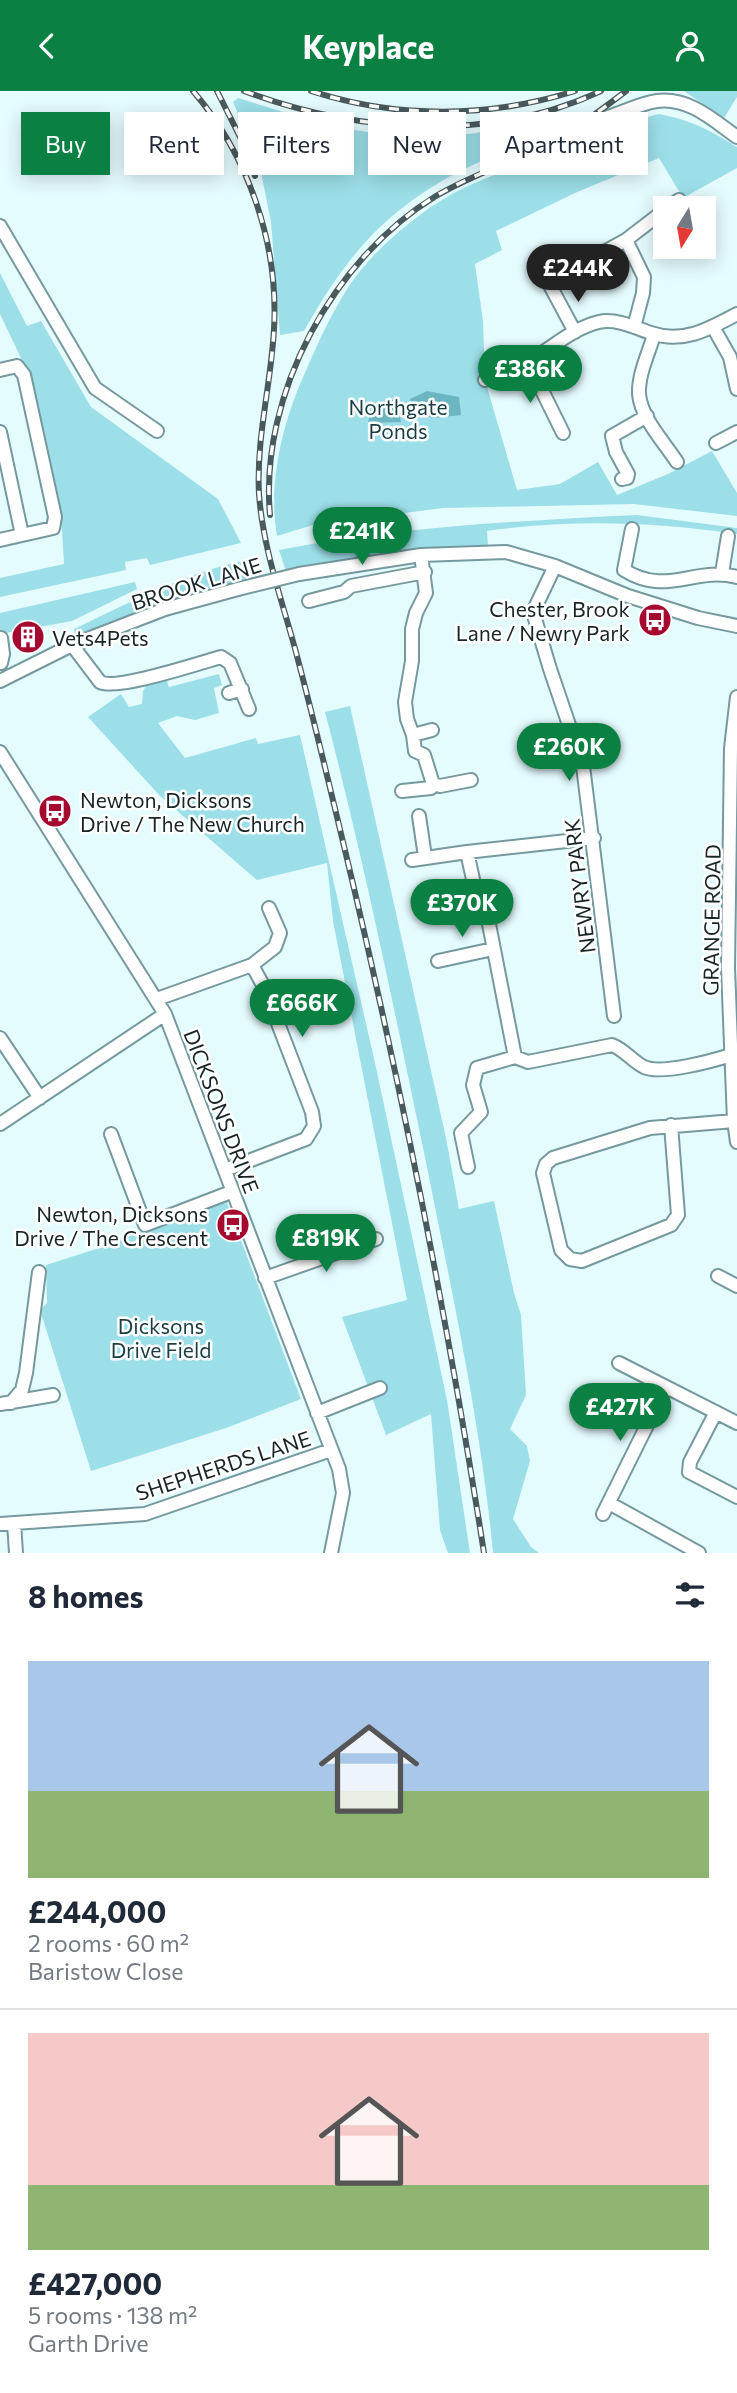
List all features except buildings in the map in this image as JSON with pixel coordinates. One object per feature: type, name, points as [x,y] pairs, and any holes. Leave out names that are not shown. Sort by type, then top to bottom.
[{"type":"street","points":[[623,112],[657,101],[679,102],[698,109],[737,137]]},
{"type":"street","points":[[604,252],[626,240],[653,219]]},
{"type":"street","points":[[0,226],[95,388],[157,431]]},
{"type":"street","points":[[626,240],[644,277],[643,293],[634,327]]},
{"type":"street","points":[[561,268],[545,276],[575,332]]},
{"type":"street","points":[[485,380],[527,362],[575,332],[600,322],[678,338],[692,336],[737,314]]},
{"type":"street","points":[[713,327],[730,358],[737,389]]},
{"type":"street","points":[[654,335],[640,380],[639,393],[647,416],[677,462]]},
{"type":"street","points":[[527,362],[563,433]]},
{"type":"street","points":[[0,370],[17,366],[24,375],[55,517],[54,528],[0,540]]},
{"type":"street","points":[[622,479],[627,478],[628,474],[616,452],[612,436],[647,416]]},
{"type":"street","points":[[0,432],[22,535]]},
{"type":"street","points":[[716,443],[737,432]]},
{"type":"street","points":[[632,529],[624,570],[638,579],[652,583],[722,573],[737,577]]},
{"type":"street","points":[[722,573],[728,536]]},
{"type":"street","name":"BROOK LANE","points":[[4,679],[72,645],[165,609],[299,574],[421,555],[506,552],[555,566],[628,596],[698,618],[737,626]]},
{"type":"street","points":[[421,555],[426,593],[412,629],[412,661],[405,702],[415,751],[424,755],[433,784]]},
{"type":"street","name":"NEWRY PARK","points":[[555,566],[533,612],[583,766],[594,838],[613,1011],[599,1007]]},
{"type":"street","points":[[309,601],[344,592],[351,586],[425,572]]},
{"type":"street","points":[[1,638],[3,655],[0,663],[4,679]]},
{"type":"street","points":[[72,645],[100,682],[106,685],[130,682],[221,656],[230,663],[249,709]]},
{"type":"street","points":[[130,682],[134,696]]},
{"type":"street","points":[[229,694],[242,689]]},
{"type":"street","name":"GRANGE ROAD","points":[[737,697],[731,748],[734,818],[729,968],[737,1142]]},
{"type":"street","points":[[413,735],[432,730]]},
{"type":"street","name":"DICKSONS DRIVE","points":[[0,752],[165,1014],[339,1469],[343,1493],[331,1553]]},
{"type":"street","points":[[433,784],[440,786],[471,780]]},
{"type":"street","points":[[402,791],[431,788],[433,784]]},
{"type":"street","points":[[419,816],[419,858],[594,838]]},
{"type":"street","points":[[467,852],[476,893],[488,919],[515,1057]]},
{"type":"street","points":[[158,999],[253,965],[275,947],[280,933],[269,908]]},
{"type":"street","points":[[438,961],[493,949]]},
{"type":"street","points":[[225,1170],[306,1139],[314,1126],[312,1112],[264,986],[253,965]]},
{"type":"street","points":[[0,1124],[165,1014]]},
{"type":"street","points":[[0,1038],[40,1098]]},
{"type":"street","points":[[468,1167],[461,1133],[481,1112],[473,1084],[477,1068],[515,1057],[528,1062],[612,1045],[622,1049],[642,1066],[654,1070],[698,1066],[731,1055]]},
{"type":"street","points":[[671,1125],[678,1215],[671,1225],[582,1261],[570,1259],[561,1250],[543,1173],[552,1158],[650,1128],[671,1125],[734,1121]]},
{"type":"street","points":[[111,1134],[145,1225],[231,1192]]},
{"type":"street","points":[[265,1278],[376,1240]]},
{"type":"street","points":[[6,1403],[22,1390],[39,1272]]},
{"type":"street","points":[[718,1276],[737,1286]]},
{"type":"street","points":[[619,1363],[737,1423]]},
{"type":"street","points":[[666,1387],[606,1509],[699,1553]]},
{"type":"street","points":[[317,1413],[380,1388]]},
{"type":"street","points":[[6,1403],[53,1395]]},
{"type":"street","points":[[716,1412],[690,1462],[689,1472],[737,1497]]},
{"type":"street","name":"SHEPHERDS LANE","points":[[0,1524],[145,1514],[331,1450]]},
{"type":"street","points":[[14,1523],[16,1553]]},
{"type":"green space","points":[[684,91],[737,91],[737,97],[724,118]]},
{"type":"green space","points":[[238,98],[284,112],[238,114],[233,102]]},
{"type":"green space","name":"Northgate Ponds","points":[[659,114],[681,119],[718,136],[737,147],[737,168],[687,196],[682,196],[659,158],[648,163],[648,117]]},
{"type":"green space","points":[[354,129],[368,132],[368,175],[454,175],[402,208],[365,243],[333,283],[304,331],[280,335],[271,222],[262,175],[354,175]]},
{"type":"green space","points":[[480,132],[480,162],[466,169],[466,134]]},
{"type":"green space","name":"Northgate Ponds","points":[[493,175],[618,175],[496,231],[502,250],[475,264],[483,321],[485,380],[517,490],[560,484],[598,462],[617,495],[668,474],[712,451],[737,493],[737,516],[634,504],[443,508],[313,525],[277,536],[274,495],[283,433],[296,394],[330,319],[349,286],[370,259],[413,221],[456,192]]},
{"type":"green space","points":[[0,273],[27,326],[41,321],[91,407],[218,499],[241,543],[150,565],[147,558],[125,562],[126,570],[0,597],[0,578],[64,564],[62,530],[29,375],[0,314]]},
{"type":"green space","points":[[637,515],[737,528],[737,534],[612,523],[518,527],[487,531],[488,546],[436,548],[286,571],[279,550],[412,530]]},
{"type":"green space","points":[[252,559],[256,579],[75,640],[74,629],[139,598],[206,571]]},
{"type":"green space","points":[[135,582],[137,589],[72,621],[0,634],[0,613]]},
{"type":"green space","points":[[219,674],[222,685],[214,688],[219,713],[195,720],[177,716],[158,723],[185,758],[256,738],[258,744],[300,735],[375,1063],[447,1400],[470,1553],[448,1553],[440,1530],[431,1414],[386,1435],[342,1317],[407,1300],[333,921],[327,863],[257,880],[160,796],[88,717],[121,694],[129,707],[142,704],[143,691],[148,683],[166,678],[169,687]]},
{"type":"green space","points":[[350,706],[446,1138],[459,1209],[494,1201],[521,1315],[526,1395],[510,1429],[527,1446],[530,1461],[513,1519],[531,1547],[539,1553],[493,1553],[474,1409],[447,1267],[380,941],[325,712]]},
{"type":"green space","name":"Dicksons Drive Field","points":[[225,1198],[301,1399],[226,1428],[91,1471],[40,1310],[47,1303],[46,1265],[96,1249]]},
{"type":"shaded area","points":[[427,391],[459,397],[461,415],[433,418],[414,412],[410,399]]},
{"type":"shaded area","points":[[397,400],[401,422],[368,423],[372,403]]},
{"type":"railway","points":[[193,91],[230,143],[256,202],[265,233],[271,265],[274,329],[260,452],[261,515],[269,556],[333,799],[390,1050],[441,1301],[484,1553]]},
{"type":"railway","points":[[217,91],[245,147],[255,176]]},
{"type":"railway","points":[[244,91],[332,116],[423,126],[469,125],[515,119],[559,108],[601,91]]},
{"type":"railway","points":[[311,91],[376,107],[443,112],[510,106],[575,91]]},
{"type":"railway","points":[[270,515],[270,469],[277,423],[291,377],[311,333],[336,292],[365,255],[399,223],[436,196],[561,137],[626,91]]},
{"type":"place","name":"Chester, Brook Lane / Newry Park","points":[[655,620]]},
{"type":"place","name":"Vets4Pets","points":[[28,637]]},
{"type":"place","name":"Newton, Dicksons Drive / The New Church","points":[[55,811]]},
{"type":"place","name":"Newton, Dicksons Drive / The Crescent","points":[[233,1225]]}]
